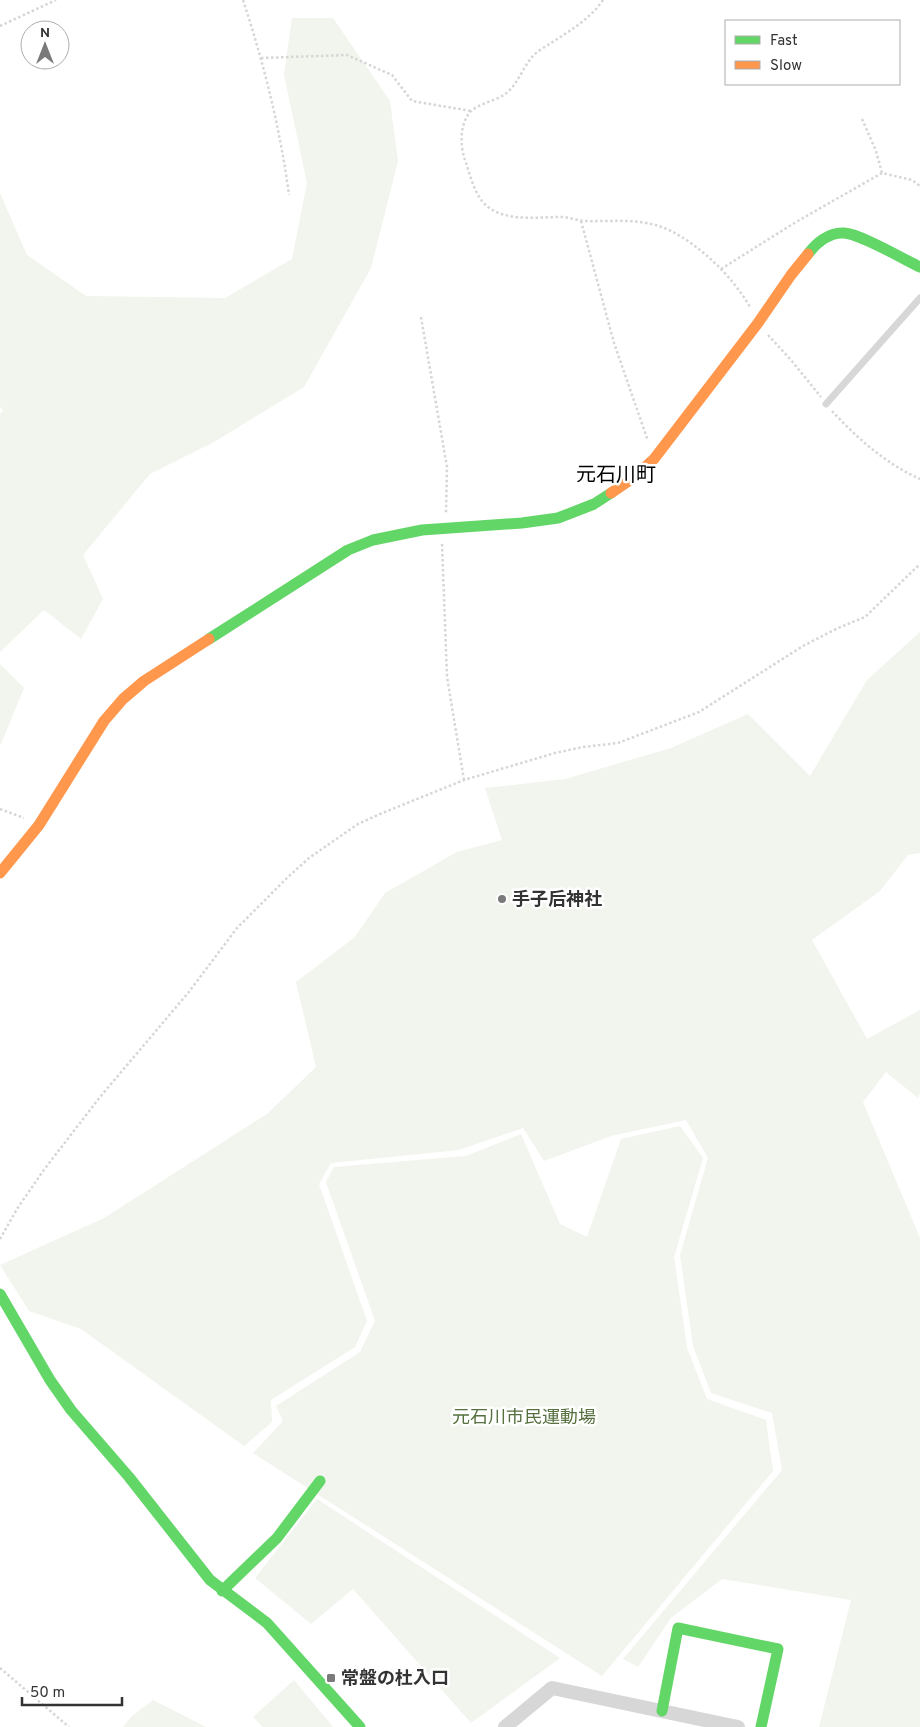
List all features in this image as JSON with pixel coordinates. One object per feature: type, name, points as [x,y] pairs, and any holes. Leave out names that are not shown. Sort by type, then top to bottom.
[{"type":"street","points":[[0,873],[39,825],[104,721],[123,699],[144,682],[348,550],[373,540],[400,533],[444,528],[522,524],[558,518],[601,499],[634,478],[654,458],[758,323],[814,246],[828,236],[844,233],[863,239],[920,267]]},
{"type":"street","points":[[0,1294],[50,1380],[71,1410],[129,1477],[210,1580],[222,1591],[253,1610],[267,1623],[360,1727]]},
{"type":"street","points":[[222,1591],[277,1538],[320,1481]]},
{"type":"street","points":[[662,1711],[678,1628],[778,1649],[761,1727]]},
{"type":"street","points":[[504,1727],[552,1688],[738,1727]]},
{"type":"lane","points":[[826,404],[920,298]]},
{"type":"path","points":[[0,26],[56,0]]},
{"type":"path","points":[[243,0],[262,58],[278,126],[289,195]]},
{"type":"path","points":[[603,0],[582,23],[533,55],[514,85],[504,95],[471,111],[466,120],[462,135],[461,150],[477,194],[483,202],[494,210],[515,217],[569,218],[581,221],[632,220],[668,230],[695,246],[721,269],[747,303],[758,323],[826,404],[863,442],[897,466],[920,479]]},
{"type":"path","points":[[262,58],[347,55],[392,75],[412,100],[471,111]]},
{"type":"path","points":[[862,119],[876,151],[882,173]]},
{"type":"path","points":[[721,269],[796,222],[882,173],[912,180],[920,186]]},
{"type":"path","points":[[581,221],[614,343],[654,458]]},
{"type":"path","points":[[421,317],[447,467],[446,510],[441,549],[447,678],[464,780]]},
{"type":"path","points":[[0,1238],[43,1171],[100,1097],[188,993],[237,928],[309,858],[358,824],[464,780],[555,753],[584,747],[618,744],[700,712],[803,646],[865,617],[920,564]]},
{"type":"path","points":[[0,809],[39,825]]},
{"type":"path","points":[[0,1668],[39,1703],[70,1727]]},
{"type":"green space","points":[[292,18],[333,18],[390,101],[398,161],[371,268],[304,387],[214,442],[150,474],[83,555],[103,599],[81,639],[44,610],[0,652],[0,414],[3,410],[0,407],[0,193],[27,255],[86,296],[225,298],[292,259],[307,183],[284,75]]},
{"type":"green space","points":[[920,632],[920,853],[908,855],[880,891],[812,940],[867,1039],[920,1010],[920,1093],[918,1098],[886,1072],[863,1102],[920,1238],[920,1727],[819,1727],[851,1600],[722,1579],[671,1618],[638,1667],[623,1659],[782,1470],[772,1413],[711,1393],[693,1346],[680,1255],[708,1158],[686,1120],[611,1136],[544,1161],[523,1128],[459,1150],[331,1163],[319,1184],[367,1321],[355,1347],[271,1400],[272,1422],[244,1446],[81,1329],[29,1311],[0,1265],[104,1218],[267,1114],[316,1067],[296,982],[355,937],[385,893],[457,852],[502,840],[485,788],[565,779],[671,748],[748,714],[810,776],[867,680]]},
{"type":"green space","points":[[0,664],[24,688],[0,746]]},
{"type":"green space","name":"元石川市民運動場","points":[[680,1126],[703,1158],[674,1257],[687,1348],[707,1399],[766,1420],[773,1471],[602,1676],[253,1453],[283,1421],[276,1406],[360,1352],[375,1321],[326,1182],[334,1167],[466,1156],[521,1134],[560,1224],[587,1237],[621,1139]]},
{"type":"green space","points":[[317,1499],[560,1658],[471,1723],[353,1589],[311,1624],[255,1578]]},
{"type":"green space","points":[[294,1680],[333,1727],[263,1727],[253,1717]]},
{"type":"green space","points":[[153,1700],[206,1727],[123,1727],[132,1716]]},
{"type":"traffic: fast","points":[[808,254],[828,236],[844,233],[871,242],[920,267]]},
{"type":"traffic: fast","points":[[209,639],[348,550],[373,540],[422,530],[522,523],[558,518],[594,504],[611,493]]},
{"type":"traffic: fast","points":[[0,1294],[50,1380],[71,1410],[129,1477],[210,1580],[267,1623],[360,1727]]},
{"type":"traffic: fast","points":[[222,1591],[277,1538],[320,1481]]},
{"type":"traffic: fast","points":[[662,1711],[678,1628],[778,1649],[761,1727]]},
{"type":"traffic: slow","points":[[611,493],[633,478],[654,459],[808,254]]},
{"type":"traffic: slow","points":[[0,873],[39,825],[104,721],[123,699],[144,681],[209,639]]},
{"type":"place","name":"手子后神社","points":[[502,899]]},
{"type":"place","name":"常盤の杜入口","points":[[331,1678]]},
{"type":"district","name":"元石川町","points":[[616,474]]}]
